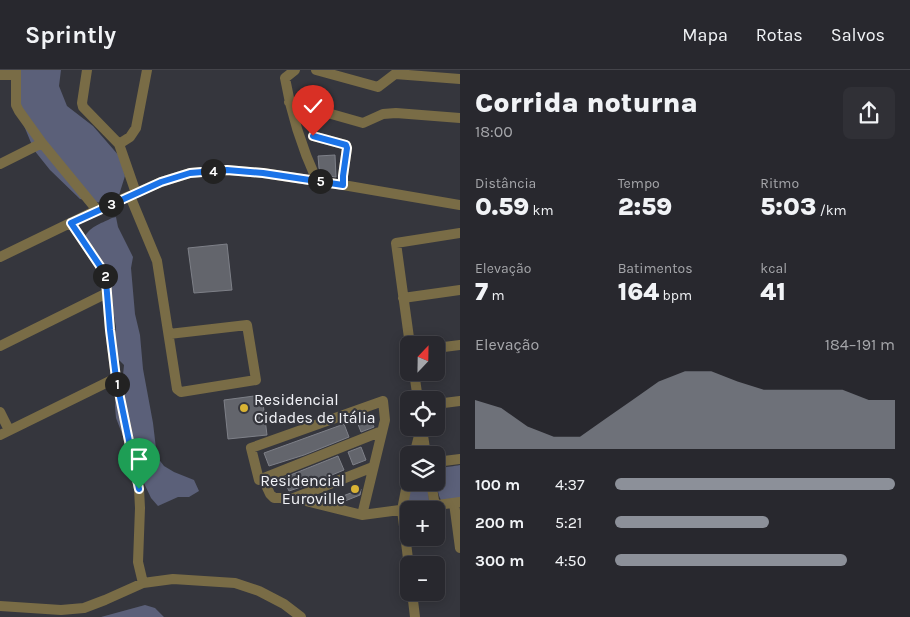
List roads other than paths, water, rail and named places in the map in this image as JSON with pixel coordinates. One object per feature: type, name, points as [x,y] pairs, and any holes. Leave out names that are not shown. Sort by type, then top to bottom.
[{"type":"street","points":[[87,70],[82,102],[83,107],[119,144],[133,194],[157,261],[169,334],[179,391],[256,380],[247,325],[169,334]]},
{"type":"street","points":[[119,144],[130,137],[136,128],[147,70]]},
{"type":"street","points":[[295,70],[285,78],[289,102],[294,121],[317,181]]},
{"type":"street","points":[[316,70],[378,87],[395,74],[460,79]]},
{"type":"street","points":[[0,75],[16,72],[16,105],[18,111],[97,210]]},
{"type":"street","points":[[289,102],[363,123],[384,114],[396,113],[460,118]]},
{"type":"street","points":[[313,136],[346,145],[343,185]]},
{"type":"street","points":[[0,164],[42,143]]},
{"type":"street","points":[[0,257],[133,194],[190,173],[227,170],[317,181],[460,205]]},
{"type":"street","points":[[419,199],[460,198]]},
{"type":"street","points":[[71,223],[102,269],[106,281],[116,378],[139,489],[138,562],[143,582]]},
{"type":"street","points":[[409,336],[396,243],[460,233]]},
{"type":"street","points":[[403,298],[460,290]]},
{"type":"street","points":[[0,346],[107,293]]},
{"type":"street","points":[[445,346],[460,344]]},
{"type":"street","points":[[0,412],[5,433],[116,378]]},
{"type":"street","points":[[362,515],[385,420],[383,401],[251,448],[260,480],[382,431]]},
{"type":"street","points":[[445,403],[460,401]]},
{"type":"street","points":[[445,461],[460,459]]},
{"type":"street","points":[[294,498],[373,468]]},
{"type":"street","points":[[264,479],[270,494],[274,498],[294,498],[362,515],[400,510]]},
{"type":"street","points":[[457,503],[460,548]]},
{"type":"street","points":[[0,606],[61,610],[84,608],[143,582],[173,579],[235,583],[284,604],[301,617]]},
{"type":"street","points":[[413,601],[415,617]]},
{"type":"place","name":"Residencial Cidades de Itália","points":[[244,408]]},
{"type":"place","name":"Residencial Euroville","points":[[355,489]]}]
